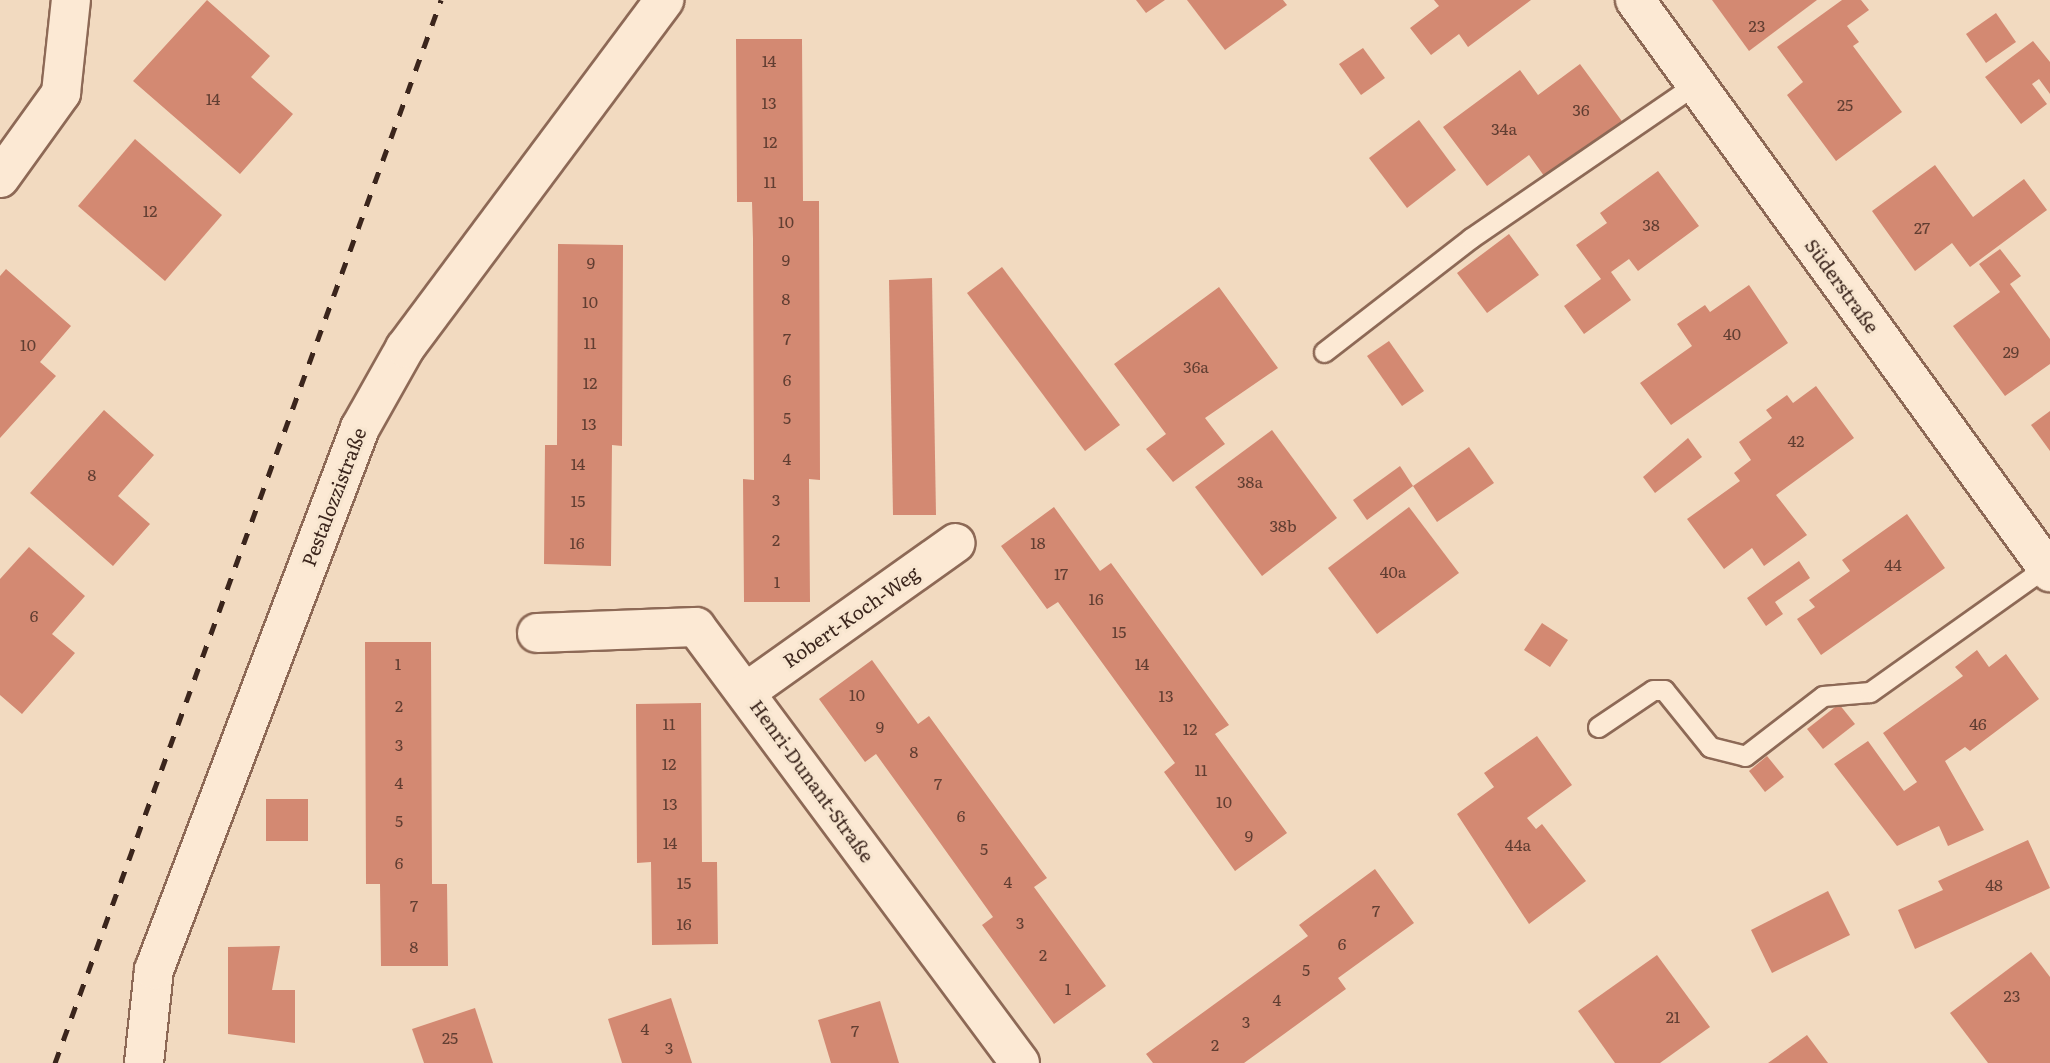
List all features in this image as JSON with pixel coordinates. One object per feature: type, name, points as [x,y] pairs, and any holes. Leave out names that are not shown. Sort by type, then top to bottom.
[{"type":"street","points":[[0,178],[61,93],[71,0]]},
{"type":"street","name":"Pestalozzistraße","points":[[144,1063],[154,970],[360,428],[413,337],[664,0]]},
{"type":"street","name":"Süderstraße","points":[[1635,0],[2048,569]]},
{"type":"street","name":"Robert-Koch-Weg","points":[[746,692],[956,542]]},
{"type":"street","name":"Henri-Dunant-Straße","points":[[537,633],[696,627],[1020,1063]]},
{"type":"lane","points":[[1324,352],[1471,238],[1696,84]]},
{"type":"lane","points":[[1598,727],[1653,690],[1664,690],[1710,747],[1745,756],[1824,696],[1870,692],[2048,569]]},
{"type":"building","points":[[207,0],[270,56],[251,77],[293,114],[240,174],[133,81]]},
{"type":"building","points":[[1136,0],[1165,0],[1146,13]]},
{"type":"building","points":[[1187,0],[1283,0],[1287,5],[1225,50]]},
{"type":"building","points":[[1434,0],[1531,0],[1468,47],[1459,34],[1431,55],[1410,28],[1439,6]]},
{"type":"building","points":[[1712,0],[1817,0],[1749,51]]},
{"type":"building","points":[[1842,0],[1861,0],[1869,10],[1847,26],[1859,42],[1853,46],[1902,112],[1836,161],[1787,95],[1803,82],[1777,47]]},
{"type":"building","points":[[1996,13],[2016,42],[1986,63],[1966,34]]},
{"type":"building","points":[[736,39],[802,39],[803,201],[819,201],[820,480],[809,479],[810,602],[744,602],[743,479],[754,480],[753,239],[752,202],[737,202]]},
{"type":"building","points":[[2033,41],[2050,62],[2050,94],[2039,79],[2032,84],[2047,104],[2021,124],[1985,77]]},
{"type":"building","points":[[1363,48],[1385,78],[1361,95],[1339,64]]},
{"type":"building","points":[[1580,64],[1624,124],[1547,180],[1529,155],[1487,186],[1443,127],[1520,70],[1538,95]]},
{"type":"building","points":[[1419,120],[1456,170],[1407,208],[1369,158]]},
{"type":"building","points":[[135,139],[222,215],[165,281],[78,206]]},
{"type":"building","points":[[1935,165],[1973,217],[2024,179],[2047,210],[1970,267],[1952,243],[1915,271],[1872,211]]},
{"type":"building","points":[[1658,171],[1699,226],[1638,271],[1629,259],[1611,272],[1631,300],[1584,334],[1564,306],[1601,279],[1576,245],[1607,223],[1600,213]]},
{"type":"building","points":[[1509,234],[1539,275],[1487,313],[1457,273]]},
{"type":"building","points":[[558,244],[623,245],[622,446],[612,445],[611,566],[544,564],[545,445],[557,445]]},
{"type":"building","points":[[2000,249],[2021,276],[2010,284],[2050,339],[2050,364],[2005,396],[1953,326],[2000,292],[1979,264]]},
{"type":"building","points":[[1002,267],[1120,425],[1085,451],[967,293]]},
{"type":"building","points":[[6,269],[71,326],[40,362],[56,376],[0,438],[0,276]]},
{"type":"building","points":[[932,278],[936,515],[893,515],[889,280]]},
{"type":"building","points":[[1749,285],[1788,343],[1671,425],[1640,383],[1692,346],[1677,324],[1705,305],[1710,312]]},
{"type":"building","points":[[1219,287],[1278,368],[1205,418],[1225,444],[1173,482],[1146,449],[1166,434],[1114,364]]},
{"type":"building","points":[[1389,341],[1424,391],[1402,406],[1367,356]]},
{"type":"building","points":[[1816,386],[1854,438],[1776,495],[1807,535],[1764,566],[1752,548],[1724,569],[1687,519],[1740,481],[1734,473],[1751,460],[1739,442],[1772,418],[1766,410],[1787,395],[1793,403]]},
{"type":"building","points":[[104,410],[154,455],[118,496],[150,524],[113,566],[30,493]]},
{"type":"building","points":[[2050,411],[2050,451],[2031,425]]},
{"type":"building","points":[[1272,430],[1337,518],[1262,576],[1195,487]]},
{"type":"building","points":[[1688,438],[1702,457],[1655,493],[1643,477]]},
{"type":"building","points":[[1469,447],[1494,483],[1437,522],[1413,486]]},
{"type":"building","points":[[1400,466],[1413,486],[1367,520],[1353,500]]},
{"type":"building","points":[[1054,507],[1100,571],[1111,563],[1229,725],[1215,734],[1287,833],[1235,871],[1164,772],[1175,763],[1058,602],[1047,609],[1001,546]]},
{"type":"building","points":[[1409,507],[1459,573],[1377,634],[1328,568]]},
{"type":"building","points":[[1907,514],[1945,568],[1821,655],[1797,619],[1815,607],[1809,600],[1850,571],[1842,560]]},
{"type":"building","points":[[29,547],[85,596],[52,634],[75,653],[22,714],[0,695],[0,579]]},
{"type":"building","points":[[1799,561],[1810,578],[1775,602],[1783,614],[1766,626],[1747,598]]},
{"type":"building","points":[[1542,623],[1568,640],[1550,667],[1524,650]]},
{"type":"building","points":[[365,642],[431,642],[432,884],[447,884],[448,966],[381,966],[380,884],[366,884]]},
{"type":"building","points":[[1977,650],[1989,667],[2006,654],[2039,699],[1970,751],[1965,747],[1945,761],[1984,830],[1948,846],[1939,826],[1897,846],[1834,764],[1868,741],[1904,791],[1917,782],[1883,733],[1963,676],[1955,667]]},
{"type":"building","points":[[872,660],[918,724],[929,716],[1047,878],[1034,887],[1106,986],[1054,1024],[982,925],[993,917],[876,754],[865,762],[819,699]]},
{"type":"building","points":[[701,703],[702,862],[717,862],[718,944],[652,945],[651,862],[637,863],[636,704]]},
{"type":"building","points":[[1839,704],[1855,724],[1823,749],[1807,729]]},
{"type":"building","points":[[1537,736],[1572,785],[1527,818],[1536,829],[1542,824],[1586,881],[1529,924],[1457,814],[1494,787],[1484,773]]},
{"type":"building","points":[[1767,756],[1784,777],[1765,792],[1749,771]]},
{"type":"building","points":[[266,799],[308,799],[308,841],[266,841]]},
{"type":"building","points":[[2028,840],[2050,888],[1915,949],[1898,910],[1943,890],[1938,881]]},
{"type":"building","points":[[1375,869],[1414,923],[1338,978],[1346,989],[1244,1063],[1153,1063],[1146,1054],[1308,936],[1299,925]]},
{"type":"building","points":[[1828,891],[1850,935],[1772,973],[1751,930]]},
{"type":"building","points":[[280,946],[272,990],[295,990],[295,1043],[228,1034],[228,947]]},
{"type":"building","points":[[2031,952],[2050,977],[2050,1063],[1988,1063],[1950,1013]]},
{"type":"building","points":[[1657,955],[1710,1027],[1660,1063],[1615,1063],[1578,1011]]},
{"type":"building","points":[[671,998],[692,1063],[622,1063],[608,1019]]},
{"type":"building","points":[[880,1001],[899,1063],[831,1063],[818,1020]]},
{"type":"building","points":[[475,1008],[493,1063],[424,1063],[412,1029]]},
{"type":"building","points":[[1807,1035],[1828,1063],[1768,1063]]},
{"type":"railway","points":[[55,1063],[441,0]]}]
